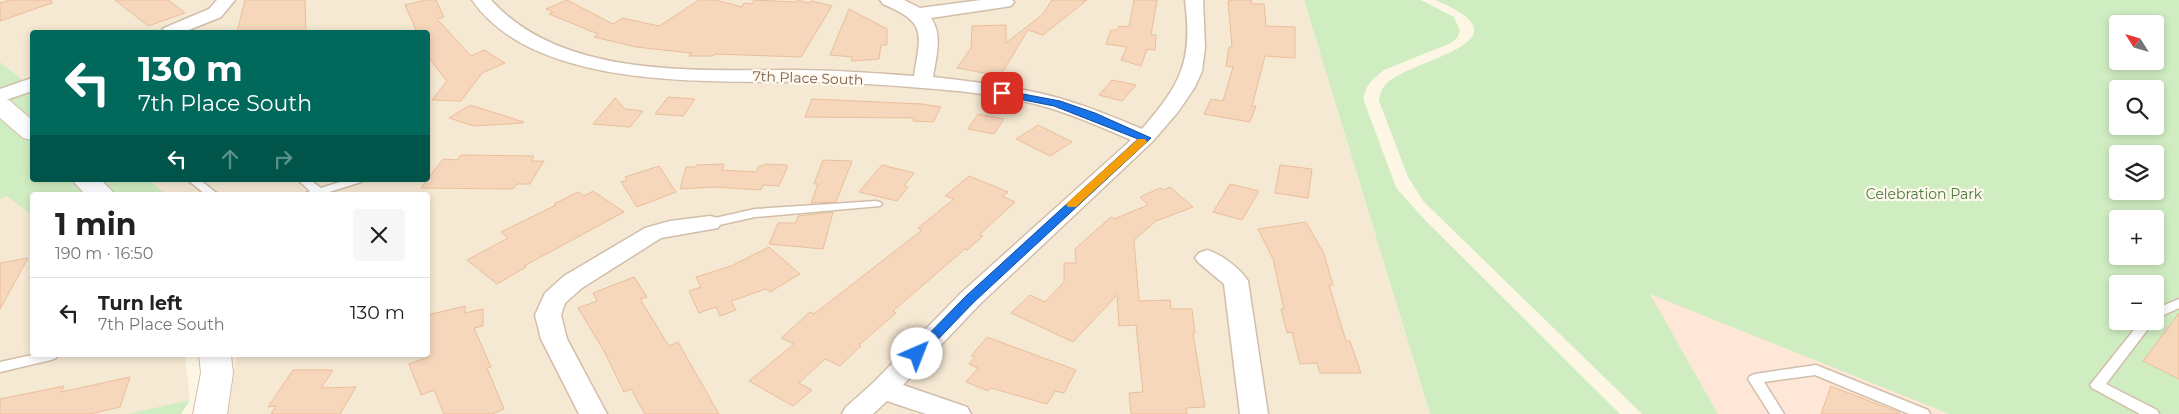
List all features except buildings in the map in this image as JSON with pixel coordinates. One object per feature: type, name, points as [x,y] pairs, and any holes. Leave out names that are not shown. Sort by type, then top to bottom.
[{"type":"street","points":[[175,30],[215,13],[226,0]]},
{"type":"street","name":"7th Place South","points":[[481,0],[499,21],[517,33],[542,45],[615,66],[669,74],[796,76],[923,82],[1022,96],[1056,104],[1092,116],[1145,138]]},
{"type":"street","points":[[889,0],[920,14],[927,24],[929,30],[923,82]]},
{"type":"street","points":[[856,414],[883,390],[970,299],[1145,138],[1171,108],[1185,87],[1192,70],[1196,47],[1194,0]]},
{"type":"street","points":[[920,14],[1006,2]]},
{"type":"street","points":[[0,96],[30,85]]},
{"type":"street","points":[[0,105],[30,132]]},
{"type":"street","points":[[87,182],[99,192]]},
{"type":"street","points":[[592,414],[554,339],[548,315],[554,299],[573,282],[653,233],[670,228],[710,223]]},
{"type":"street","points":[[1207,258],[1236,281],[1254,414]]},
{"type":"street","points":[[210,413],[217,373],[215,357]]},
{"type":"street","points":[[883,390],[957,414]]},
{"type":"lane","points":[[196,182],[209,192]]},
{"type":"lane","points":[[305,182],[312,192]]},
{"type":"lane","points":[[316,192],[350,182]]},
{"type":"lane","points":[[710,223],[755,213],[876,204]]},
{"type":"lane","points":[[2164,309],[2179,303]]},
{"type":"lane","points":[[2141,330],[2097,385],[2152,414]]},
{"type":"lane","points":[[0,367],[42,357]]},
{"type":"lane","points":[[1777,414],[1755,379],[1816,370],[1923,414]]},
{"type":"shaded area","points":[[0,0],[1304,0],[1430,414],[225,414],[237,357],[430,357],[430,192],[124,192],[113,182],[430,182],[430,30],[30,30],[30,108],[0,81]]},
{"type":"shaded area","points":[[30,180],[32,182],[32,192],[30,192],[30,357],[185,357],[190,400],[129,414],[0,414],[0,187]]},
{"type":"shaded area","points":[[1649,293],[1949,414],[1718,414]]},
{"type":"green space","points":[[1304,0],[1421,0],[1454,17],[1460,31],[1457,38],[1451,43],[1384,70],[1373,80],[1365,92],[1364,101],[1397,189],[1426,221],[1620,414],[1430,414]]},
{"type":"green space","name":"Celebration Park","points":[[1435,0],[2179,0],[2179,414],[1949,414],[1650,294],[1718,414],[1642,414],[1423,201],[1408,177],[1379,101],[1381,92],[1386,84],[1399,75],[1458,48],[1471,38],[1474,27],[1463,15]]},
{"type":"green space","points":[[0,62],[30,86],[30,182],[151,182],[163,192],[30,192],[30,213],[7,196],[0,199]]},
{"type":"green space","points":[[190,400],[181,414],[127,414]]},
{"type":"slow traffic","points":[[1072,204],[1141,142]]},
{"type":"route","points":[[917,354],[970,299],[1145,138],[1092,116],[1056,104],[1002,93]]}]
